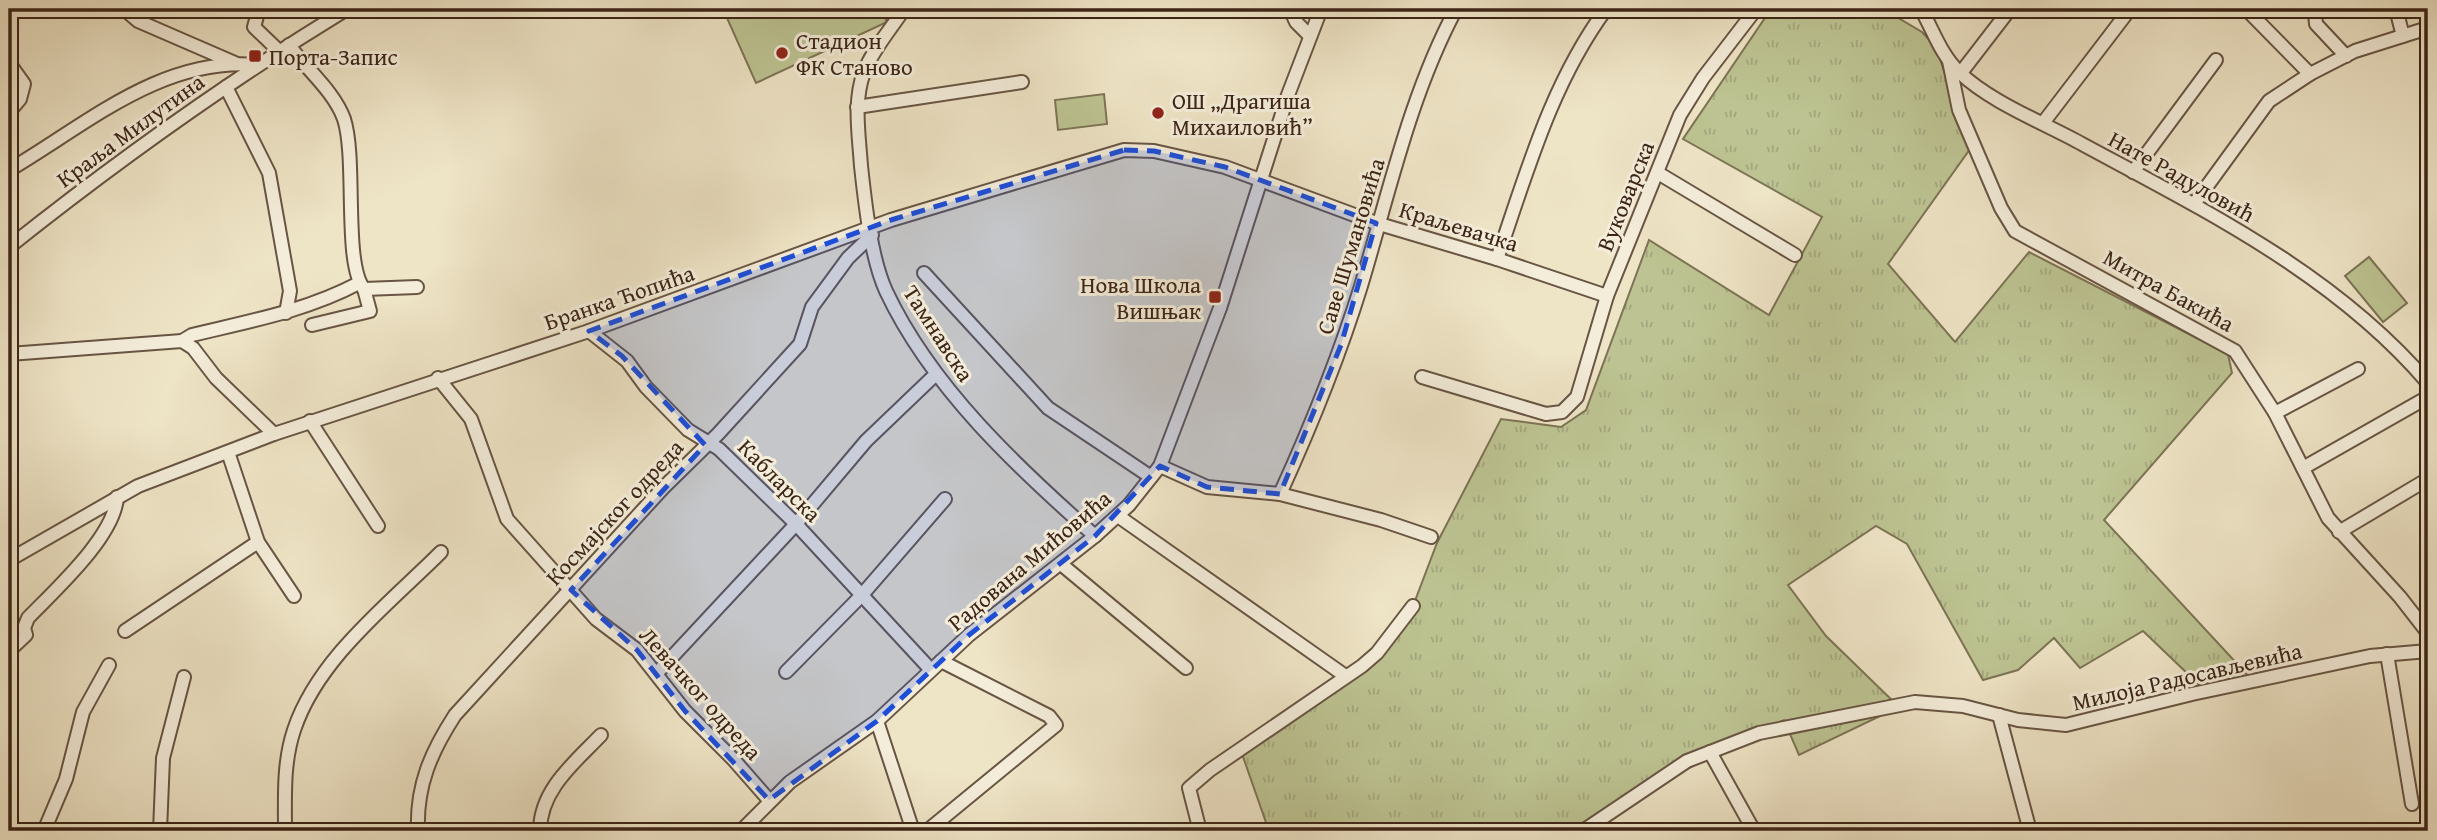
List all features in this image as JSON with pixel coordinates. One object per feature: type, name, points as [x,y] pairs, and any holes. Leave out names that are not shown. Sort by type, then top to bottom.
[{"type":"street","points":[[124,9],[138,21],[235,63]]},
{"type":"street","points":[[259,9],[254,27],[284,48],[334,101],[345,121],[353,188],[354,249],[370,311],[312,325]]},
{"type":"street","name":"Краља Милутина","points":[[9,247],[110,169],[226,87],[347,9]]},
{"type":"street","name":"Тамнавска","points":[[904,9],[870,58],[859,87],[857,107],[870,232],[885,288],[936,374],[990,434],[1095,536]]},
{"type":"street","points":[[1290,9],[1296,22],[1310,36]]},
{"type":"street","name":"Радована Мићовића","points":[[741,831],[769,800],[877,721],[969,635],[1062,564],[1118,516],[1160,466],[1220,308],[1260,181],[1321,9]]},
{"type":"street","name":"Саве Шумановића","points":[[1280,494],[1341,345],[1376,223],[1440,38],[1456,9]]},
{"type":"street","points":[[1497,258],[1556,90],[1579,47],[1606,9]]},
{"type":"street","name":"Вуковарска","points":[[1422,377],[1546,414],[1562,412],[1573,405],[1580,390],[1607,296],[1680,115],[1703,78],[1756,9]]},
{"type":"street","name":"Нате Радуловић","points":[[1920,9],[1948,61],[1960,74],[2043,123],[2194,204],[2301,270],[2350,305],[2396,345],[2428,383]]},
{"type":"street","points":[[1960,74],[2010,9]]},
{"type":"street","points":[[2043,123],[2130,9]]},
{"type":"street","points":[[2246,9],[2311,74]]},
{"type":"street","points":[[2320,9],[2315,14],[2316,24],[2346,56]]},
{"type":"street","points":[[2396,9],[2403,36]]},
{"type":"street","points":[[2194,204],[2269,101],[2311,74],[2346,56],[2428,28]]},
{"type":"street","points":[[2133,172],[2216,60]]},
{"type":"street","name":"Митра Бакића","points":[[1948,61],[1959,110],[2001,208],[2015,231],[2235,351],[2274,413],[2329,518],[2400,597],[2428,633]]},
{"type":"street","points":[[9,63],[24,84],[20,99],[9,112]]},
{"type":"street","points":[[9,170],[129,94],[161,80],[235,63],[258,65]]},
{"type":"street","points":[[857,107],[1022,82]]},
{"type":"street","points":[[226,87],[269,173],[290,291],[286,313]]},
{"type":"street","name":"Бранка Ћопића","points":[[9,560],[117,497],[173,471],[310,421],[589,331],[870,232],[1124,150],[1154,151],[1178,156],[1260,181]]},
{"type":"street","points":[[1658,173],[1795,254]]},
{"type":"street","name":"Краљевачка","points":[[1260,181],[1376,223],[1497,258],[1607,296]]},
{"type":"street","name":"Космајског одреда","points":[[418,831],[419,797],[424,774],[440,738],[455,715],[663,488],[709,443],[800,344],[812,307],[870,232]]},
{"type":"street","points":[[924,273],[1048,408],[1151,477]]},
{"type":"street","points":[[9,354],[182,341],[192,335],[286,313],[362,286],[417,287]]},
{"type":"street","name":"Кабларска","points":[[589,331],[627,361],[646,387],[688,430],[719,449],[796,524],[861,596],[936,666],[1048,716],[1056,725],[927,831]]},
{"type":"street","points":[[182,341],[193,348],[216,378],[274,434]]},
{"type":"street","points":[[2274,413],[2358,369]]},
{"type":"street","points":[[657,673],[796,524],[866,441],[936,374]]},
{"type":"street","name":"Левачког одреда","points":[[438,378],[471,419],[507,519],[596,619],[627,640],[657,673],[685,711],[769,800]]},
{"type":"street","points":[[2303,468],[2428,397]]},
{"type":"street","points":[[310,421],[379,526]]},
{"type":"street","points":[[229,452],[258,542],[293,596]]},
{"type":"street","points":[[1160,466],[1207,486],[1280,494],[1381,520],[1431,537]]},
{"type":"street","points":[[2339,532],[2428,479]]},
{"type":"street","points":[[9,651],[26,635],[24,628],[28,618],[94,548],[114,513],[117,497]]},
{"type":"street","points":[[786,672],[861,596],[945,499]]},
{"type":"street","points":[[1118,516],[1344,675]]},
{"type":"street","points":[[125,631],[258,542]]},
{"type":"street","points":[[285,831],[285,778],[294,731],[302,711],[345,648],[440,552]]},
{"type":"street","points":[[1062,564],[1186,668]]},
{"type":"street","points":[[1200,831],[1189,788],[1377,653],[1413,606]]},
{"type":"street","name":"Милоја Радосављевића","points":[[1583,831],[1687,761],[1759,733],[1902,703],[1955,705],[2066,725],[2192,694],[2387,654],[2428,651]]},
{"type":"street","points":[[2387,654],[2412,804]]},
{"type":"street","points":[[44,831],[65,779],[83,712],[109,665]]},
{"type":"street","points":[[160,831],[163,758],[184,677]]},
{"type":"street","points":[[1999,715],[2030,831]]},
{"type":"street","points":[[877,721],[914,831]]},
{"type":"street","points":[[540,831],[540,812],[545,798],[601,735]]},
{"type":"street","points":[[1710,752],[1754,831]]},
{"type":"highlighted area","points":[[1124,150],[1154,151],[1225,167],[1376,223],[1341,345],[1280,494],[1207,487],[1160,466],[1095,536],[969,635],[877,721],[769,800],[685,711],[637,650],[571,590],[705,445],[622,356],[589,331],[891,220]]},
{"type":"green space","name":"Стадион ФК Станово","points":[[723,9],[881,9],[887,22],[756,83]]},
{"type":"green space","points":[[1771,9],[1883,9],[1922,32],[1936,47],[1970,149],[1888,264],[1955,342],[2029,252],[2228,354],[2232,373],[2104,520],[2254,682],[2211,696],[2143,631],[2080,668],[2054,638],[2018,670],[1983,680],[1907,544],[1876,526],[1788,585],[1826,636],[1899,707],[1799,755],[1784,720],[1610,808],[1572,831],[1269,831],[1241,751],[1362,666],[1413,606],[1437,543],[1501,419],[1561,427],[1586,410],[1649,240],[1769,315],[1822,217],[1683,139]]},
{"type":"green space","points":[[1104,94],[1107,124],[1058,130],[1055,100]]},
{"type":"green space","points":[[2369,257],[2407,303],[2383,322],[2345,276]]},
{"type":"place","name":"Стадион ФК Станово","points":[[782,53]]},
{"type":"place","name":"Порта-Запис","points":[[255,56]]},
{"type":"place","name":"ОШ „Драгиша Михаиловић”","points":[[1158,113]]},
{"type":"place","name":"Нова Школа Вишњак","points":[[1215,297]]}]
